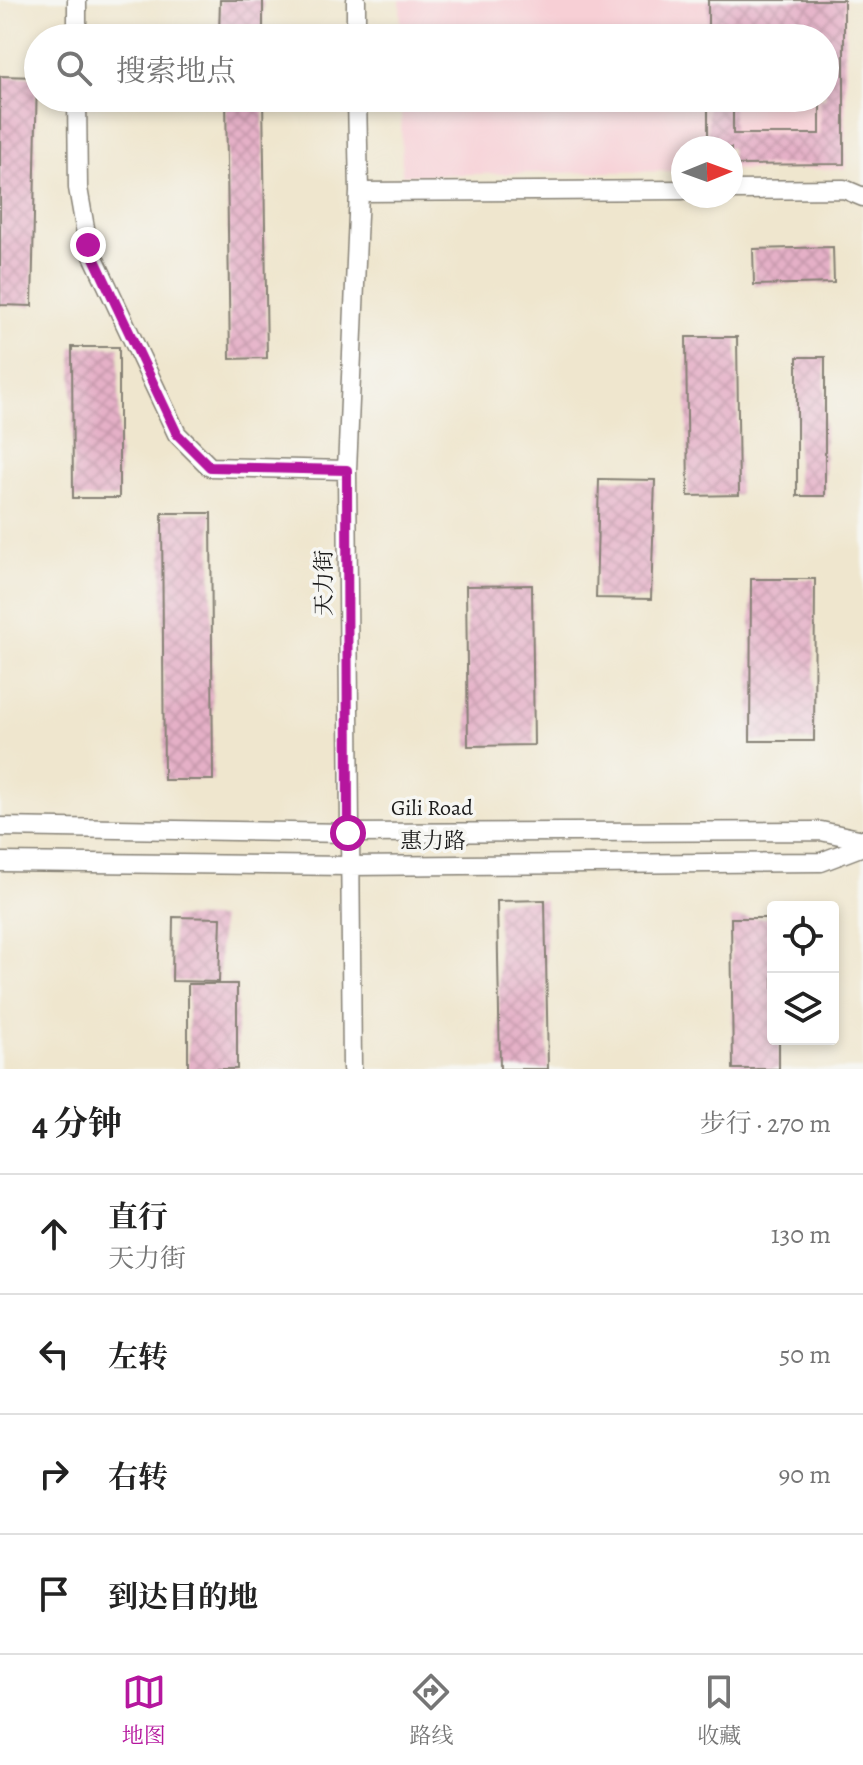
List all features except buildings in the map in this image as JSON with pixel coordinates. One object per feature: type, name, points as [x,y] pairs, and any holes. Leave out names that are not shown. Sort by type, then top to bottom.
[{"type":"street","points":[[77,0],[77,24]]},
{"type":"street","points":[[356,0],[356,24]]},
{"type":"street","points":[[77,112],[78,188],[88,245],[177,434],[210,467],[347,470]]},
{"type":"street","name":"天力街","points":[[352,1069],[347,470],[359,192],[357,112]]},
{"type":"street","points":[[743,190],[844,189],[863,197]]},
{"type":"street","points":[[359,192],[671,190]]},
{"type":"street","name":"Gili Road","points":[[0,827],[348,833],[821,831],[863,843]]},
{"type":"street","name":"惠力路","points":[[0,862],[348,866],[821,862],[863,843]]},
{"type":"shaded area","points":[[400,0],[846,0],[846,169],[743,170],[743,136],[671,136],[671,171],[402,175],[401,112],[839,112],[839,24],[401,24]]},
{"type":"route","points":[[88,245],[177,434],[210,467],[347,470],[348,833]]}]
